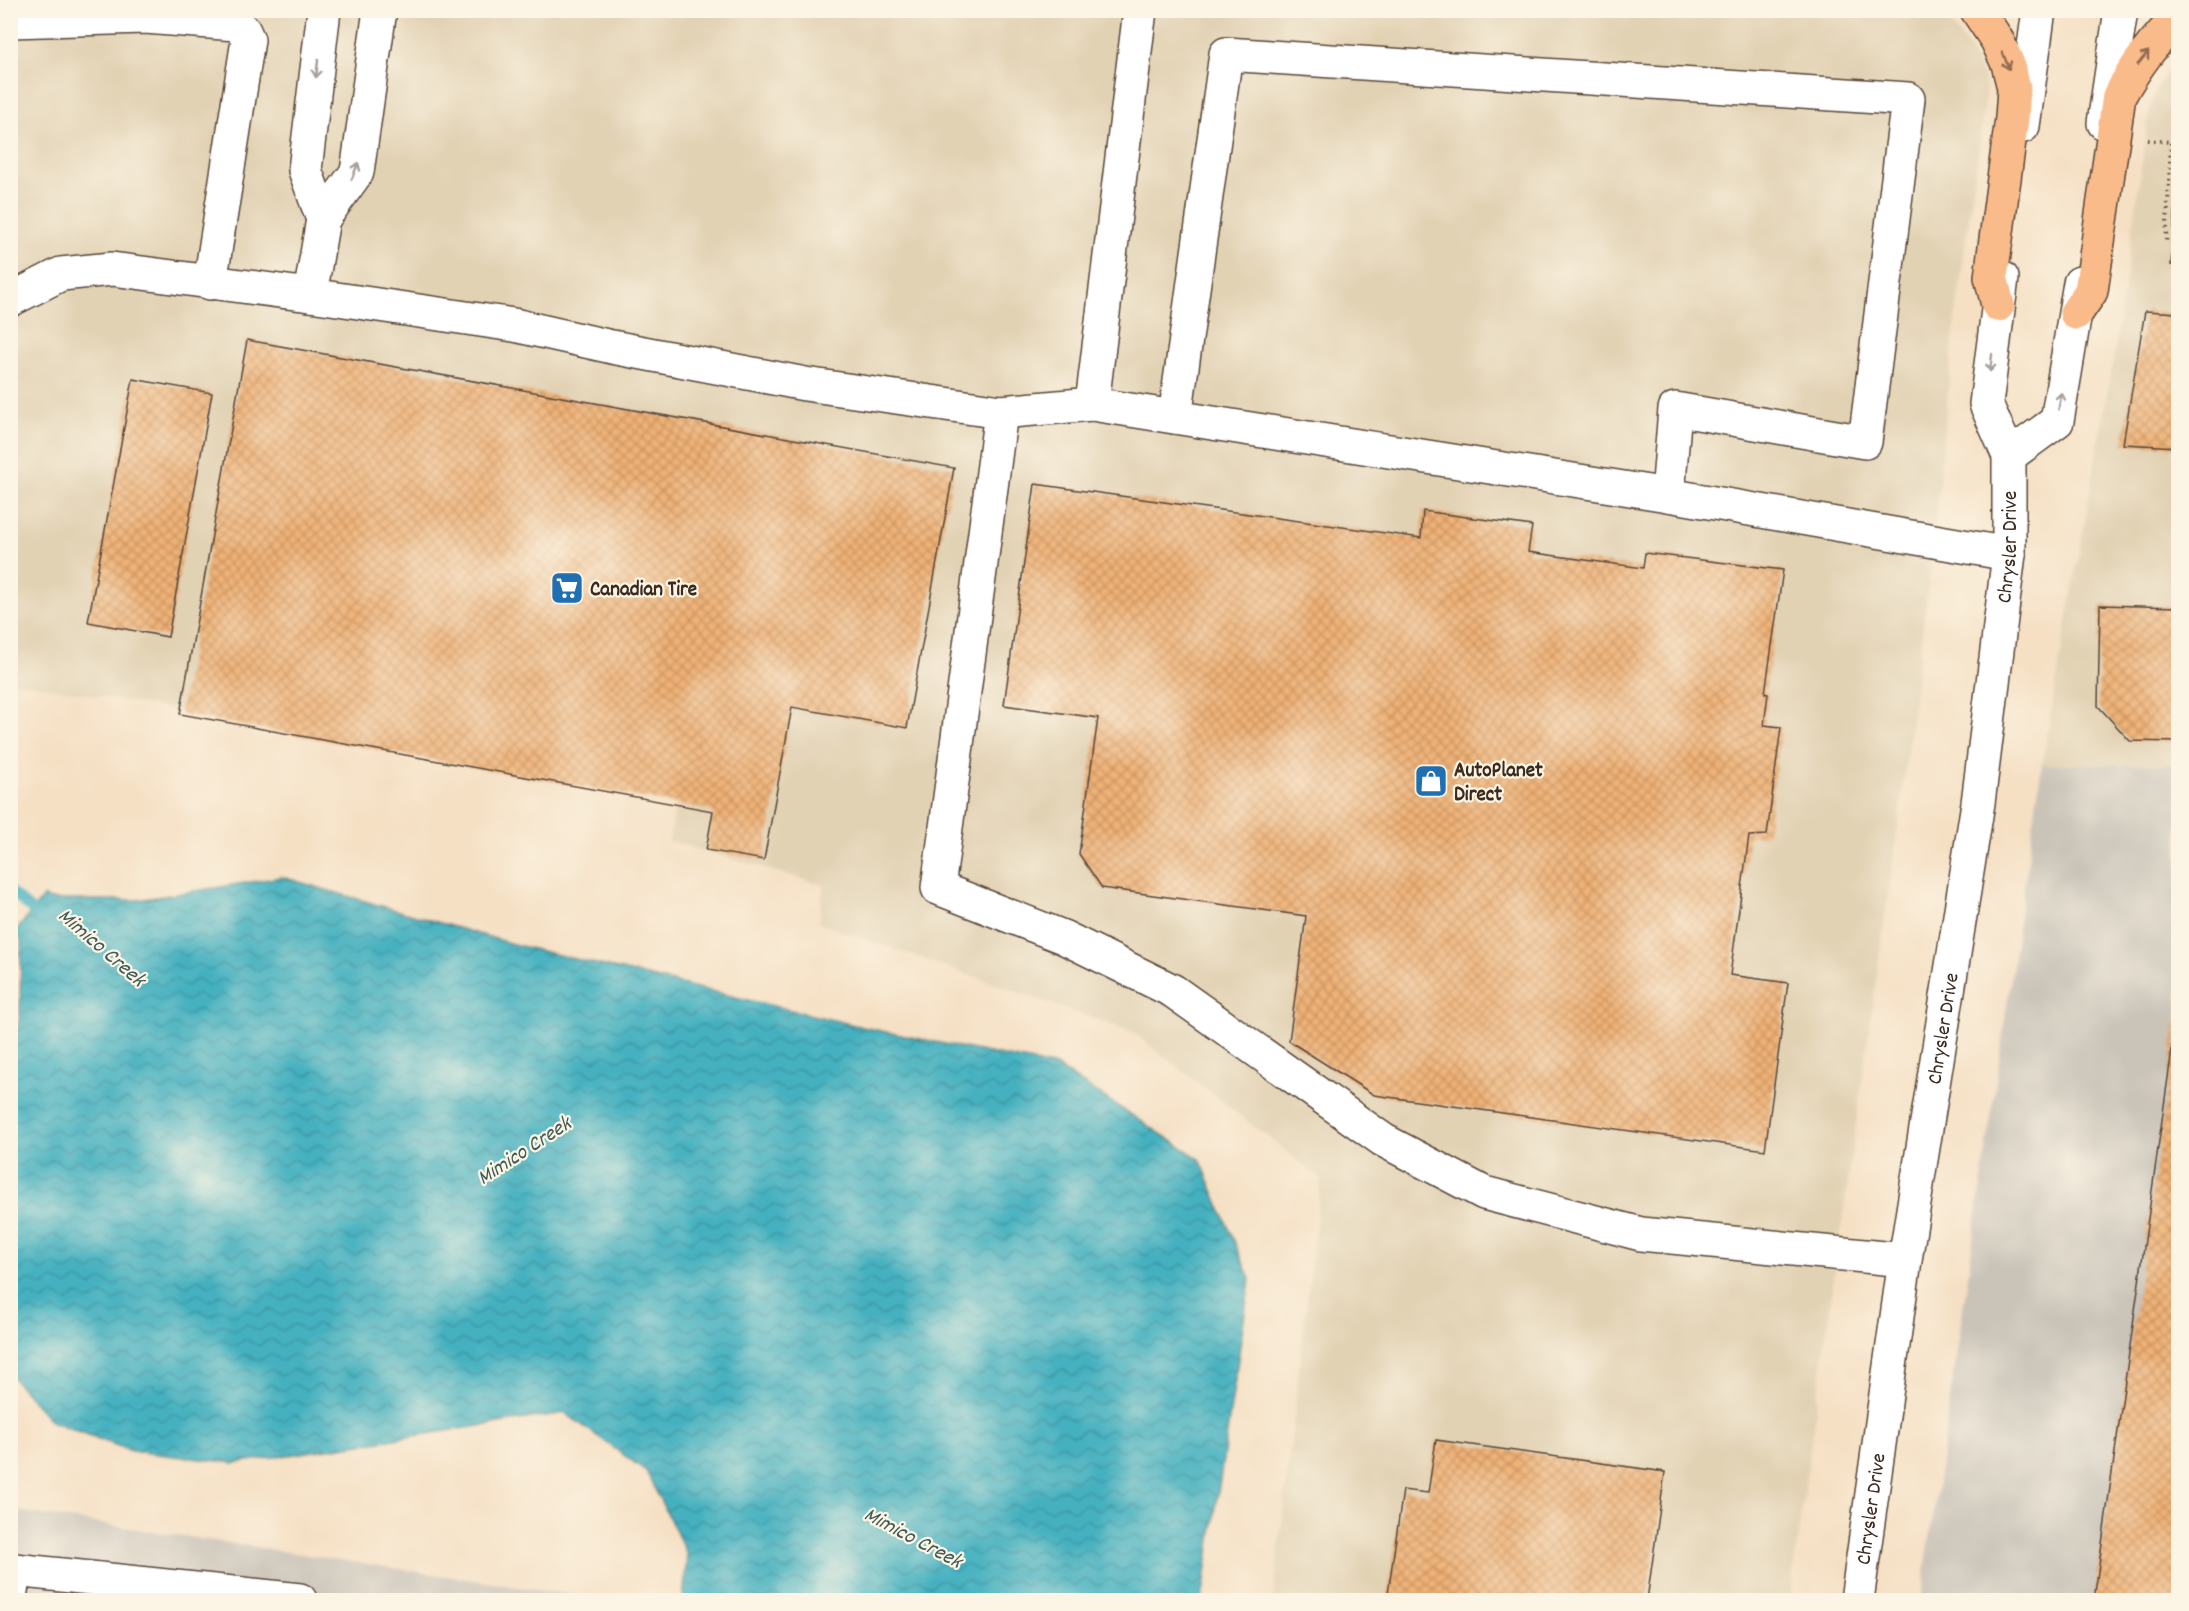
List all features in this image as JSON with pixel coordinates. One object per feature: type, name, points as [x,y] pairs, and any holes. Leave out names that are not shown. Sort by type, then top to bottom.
[{"type":"main road","points":[[1977,10],[1997,40],[2008,64],[2013,88],[2012,118],[1991,277],[1998,305]]},
{"type":"main road","points":[[2076,313],[2091,291],[2119,96],[2133,70],[2178,18]]},
{"type":"street","points":[[323,219],[305,170],[324,10]]},
{"type":"street","points":[[310,295],[323,219],[357,172],[380,10]]},
{"type":"street","points":[[1092,404],[1140,10]]},
{"type":"street","name":"Chrysler Drive","points":[[1857,1600],[1905,1260],[1978,803],[2009,554],[2009,456],[1986,404],[2039,10]]},
{"type":"street","points":[[2009,456],[2057,421],[2076,313],[2121,10]]},
{"type":"street","points":[[10,21],[145,17],[236,24],[244,31],[248,40],[210,283]]},
{"type":"street","points":[[1175,417],[1226,54],[1908,99],[1865,442],[1675,409],[1668,495]]},
{"type":"street","points":[[10,300],[61,274],[112,269],[514,325],[612,347],[805,384],[1001,412],[1092,404],[1668,495],[2009,554]]},
{"type":"street","points":[[1001,412],[938,888],[1063,937],[1173,991],[1383,1140],[1484,1193],[1641,1234],[1905,1260]]},
{"type":"street","points":[[10,1598],[15,1570],[300,1600]]},
{"type":"path","points":[[2141,140],[2172,142],[2166,244]]},
{"type":"shaded area","points":[[1931,10],[1945,17],[1969,48],[1983,75],[1986,89],[1985,101],[1957,306],[1928,587],[1899,818],[1789,1600],[1273,1600],[1321,1179],[1133,1032],[819,923],[823,885],[669,841],[678,796],[11,681],[10,11]]},
{"type":"shaded area","points":[[2178,56],[2178,765],[2042,764],[2119,326],[2150,106],[2157,89]]},
{"type":"shaded area","points":[[2042,764],[2178,765],[2178,1600],[1921,1600]]},
{"type":"shaded area","points":[[10,1510],[578,1596],[583,1600],[11,1600]]},
{"type":"water","points":[[282,877],[516,945],[867,1028],[1057,1067],[1200,1159],[1250,1279],[1202,1600],[683,1600],[687,1554],[646,1471],[565,1413],[235,1463],[131,1451],[51,1421],[11,1376],[10,1085],[20,1012],[21,940],[15,932],[44,896],[50,900],[138,900]]},
{"type":"building","points":[[2178,191],[2178,266],[2171,265]]},
{"type":"building","points":[[2145,311],[2178,313],[2178,447],[2123,444]]},
{"type":"building","name":"Canadian Tire","points":[[247,340],[954,468],[907,728],[792,707],[764,860],[706,850],[713,811],[180,714]]},
{"type":"building","points":[[133,379],[212,393],[168,637],[88,622]]},
{"type":"building","name":"AutoPlanet Direct","points":[[1035,484],[1421,538],[1423,511],[1532,526],[1528,552],[1643,568],[1645,553],[1783,570],[1765,693],[1768,694],[1764,725],[1781,727],[1767,835],[1749,836],[1730,975],[1788,983],[1765,1150],[1374,1095],[1289,1041],[1306,916],[1102,888],[1079,854],[1098,718],[1004,705]]},
{"type":"building","points":[[2100,605],[2178,607],[2178,742],[2130,741],[2098,706]]},
{"type":"building","points":[[2177,1014],[2178,1600],[2094,1600]]},
{"type":"building","points":[[1436,1440],[1665,1472],[1647,1600],[1387,1600],[1403,1490],[1428,1493]]},
{"type":"waterway","name":"Mimico Creek","points":[[10,891],[43,920]]},
{"type":"place","name":"Canadian Tire","points":[[567,588]]},
{"type":"place","name":"AutoPlanet Direct","points":[[1431,781]]}]
